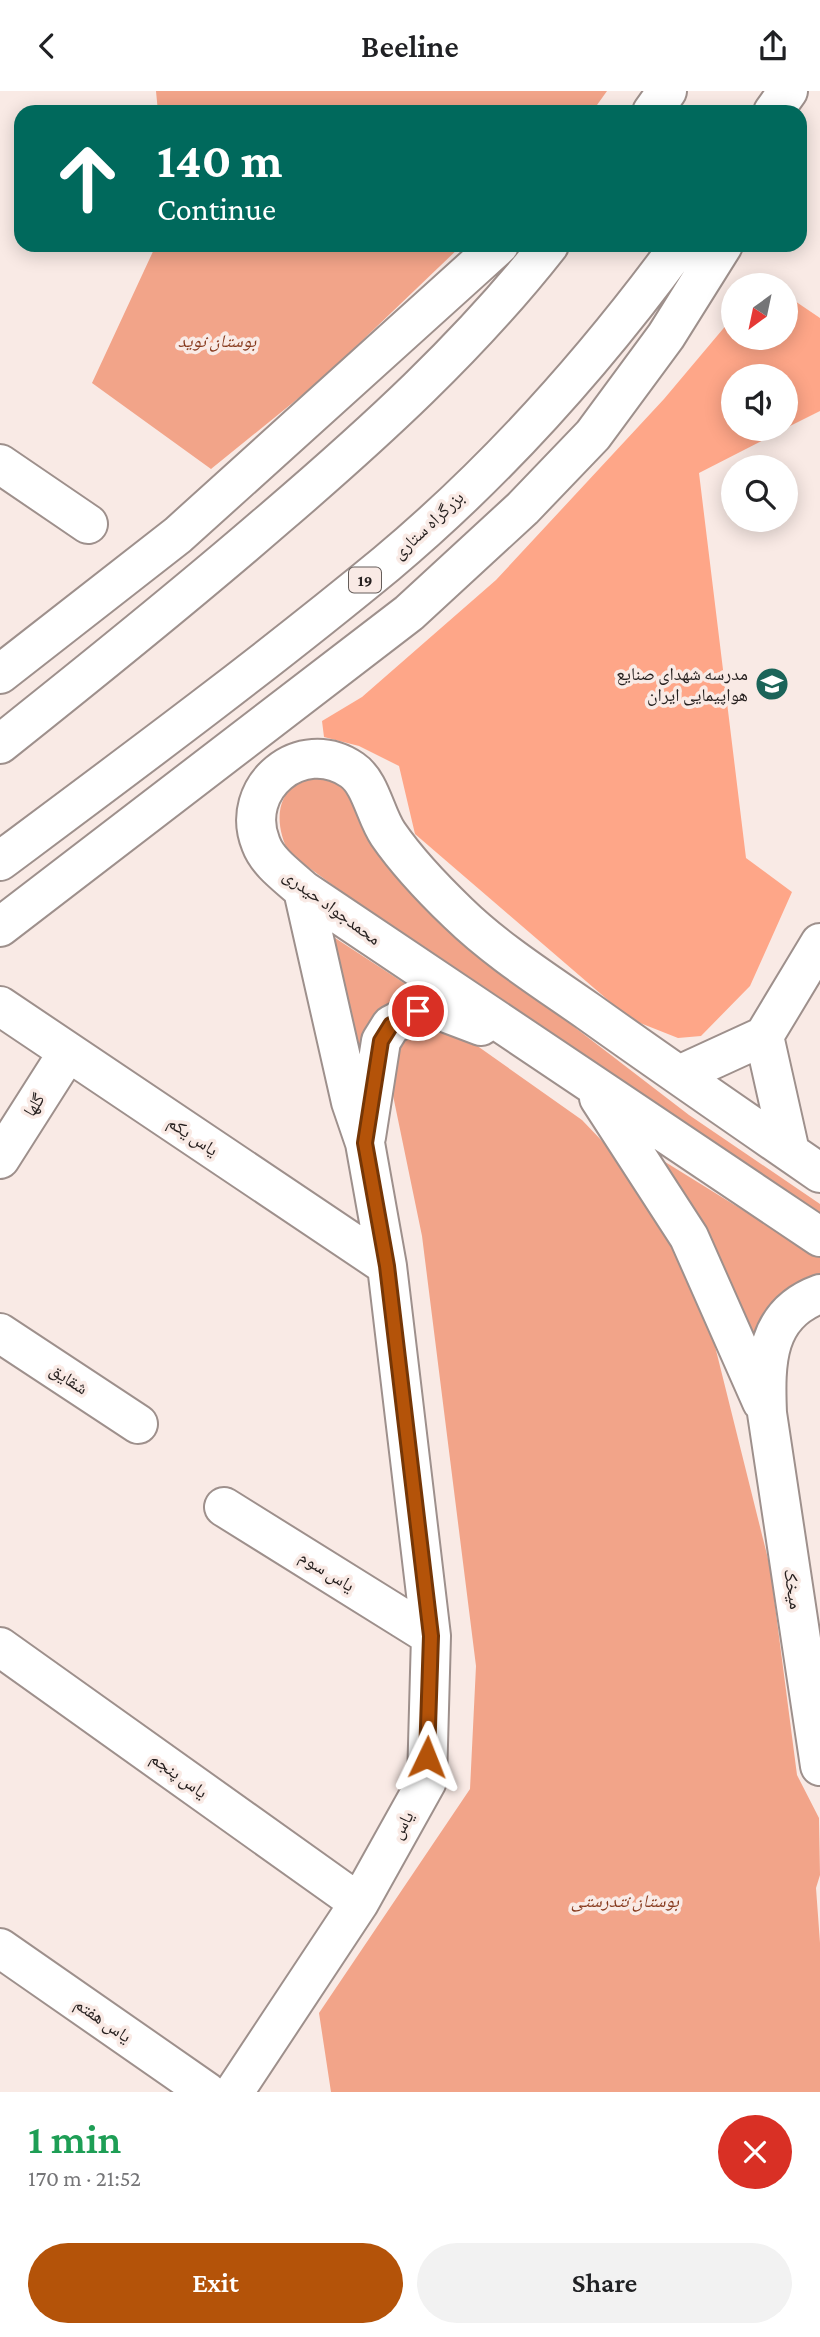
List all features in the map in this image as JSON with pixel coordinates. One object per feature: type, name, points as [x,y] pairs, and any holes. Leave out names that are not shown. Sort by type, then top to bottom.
[{"type":"main road","points":[[0,674],[178,535],[491,252]]},
{"type":"main road","points":[[0,744],[163,614],[373,434],[506,300],[544,252]]},
{"type":"main road","name":"بزرگراه ستاری","points":[[0,862],[387,563],[540,417],[623,322],[675,252]]},
{"type":"main road","points":[[0,927],[409,613],[523,508],[593,435],[666,336],[719,252]]},
{"type":"main road","points":[[0,464],[88,524]]},
{"type":"main road","name":"محمدجواد حیدری","points":[[805,1163],[527,968],[460,915],[413,867],[386,832],[371,798],[354,771],[336,761],[306,759],[296,761],[278,771],[264,786],[256,806],[256,826],[261,846],[273,863],[303,890],[530,1045],[820,1237]]},
{"type":"main road","points":[[303,890],[351,1102],[365,1143]]},
{"type":"main road","points":[[679,1075],[764,1036],[820,943]]},
{"type":"main road","name":"یاس یکم","points":[[0,1006],[387,1266]]},
{"type":"main road","points":[[365,1143],[381,1041],[391,1025],[418,1011],[444,1012],[530,1045]]},
{"type":"main road","points":[[764,1036],[805,1163]]},
{"type":"main road","name":"گلها","points":[[0,1159],[68,1052]]},
{"type":"main road","points":[[590,1085],[689,1237],[767,1413]]},
{"type":"main road","name":"یاس","points":[[234,2092],[359,1903],[427,1781],[431,1636],[387,1266],[365,1143]]},
{"type":"main road","points":[[767,1413],[765,1366],[775,1331],[801,1300],[820,1294]]},
{"type":"main road","name":"شقایق","points":[[0,1333],[138,1424]]},
{"type":"main road","name":"میخک","points":[[767,1413],[820,1766]]},
{"type":"main road","name":"یاس سوم","points":[[223,1507],[431,1636]]},
{"type":"main road","points":[[788,1555],[820,1577]]},
{"type":"main road","name":"یاس پنجم","points":[[0,1647],[359,1903]]},
{"type":"main road","name":"یاس هفتم","points":[[0,1948],[207,2092]]},
{"type":"green space","points":[[156,91],[607,91],[597,105],[157,105]]},
{"type":"green space","name":"بوستان نوید","points":[[153,252],[455,252],[322,379],[211,469],[92,383]]},
{"type":"green space","points":[[331,772],[491,963],[689,1115],[820,1204],[820,1226],[443,966],[289,853],[280,825],[284,797],[298,782]]},
{"type":"green space","points":[[329,934],[427,998],[359,1096]]},
{"type":"green space","name":"بوستان نتدرستی","points":[[421,1022],[459,1033],[582,1120],[626,1166],[670,1231],[708,1318],[770,1567],[797,1775],[819,1818],[820,1875],[816,1888],[820,1943],[820,2092],[331,2092],[319,2013],[470,1789],[476,1666],[422,1236],[389,1076],[396,1043]]},
{"type":"green space","points":[[641,1147],[820,1258],[820,1278],[754,1366]]},
{"type":"shaded area","points":[[798,303],[820,318],[820,411],[798,422],[798,364],[721,364],[721,441],[762,441],[734,455],[721,455],[721,462],[699,473],[746,858],[792,892],[750,986],[701,1036],[678,1038],[630,1019],[415,834],[399,766],[359,746],[324,737],[322,721],[362,697],[496,580],[664,399],[721,331],[721,350],[798,350]]},
{"type":"place","name":"مدرسه شهدای صنایع هواپیمایی ایران","points":[[772,684]]},
{"type":"route","points":[[418,1011],[391,1025],[381,1041],[365,1143],[387,1266],[431,1636],[427,1757]]}]
